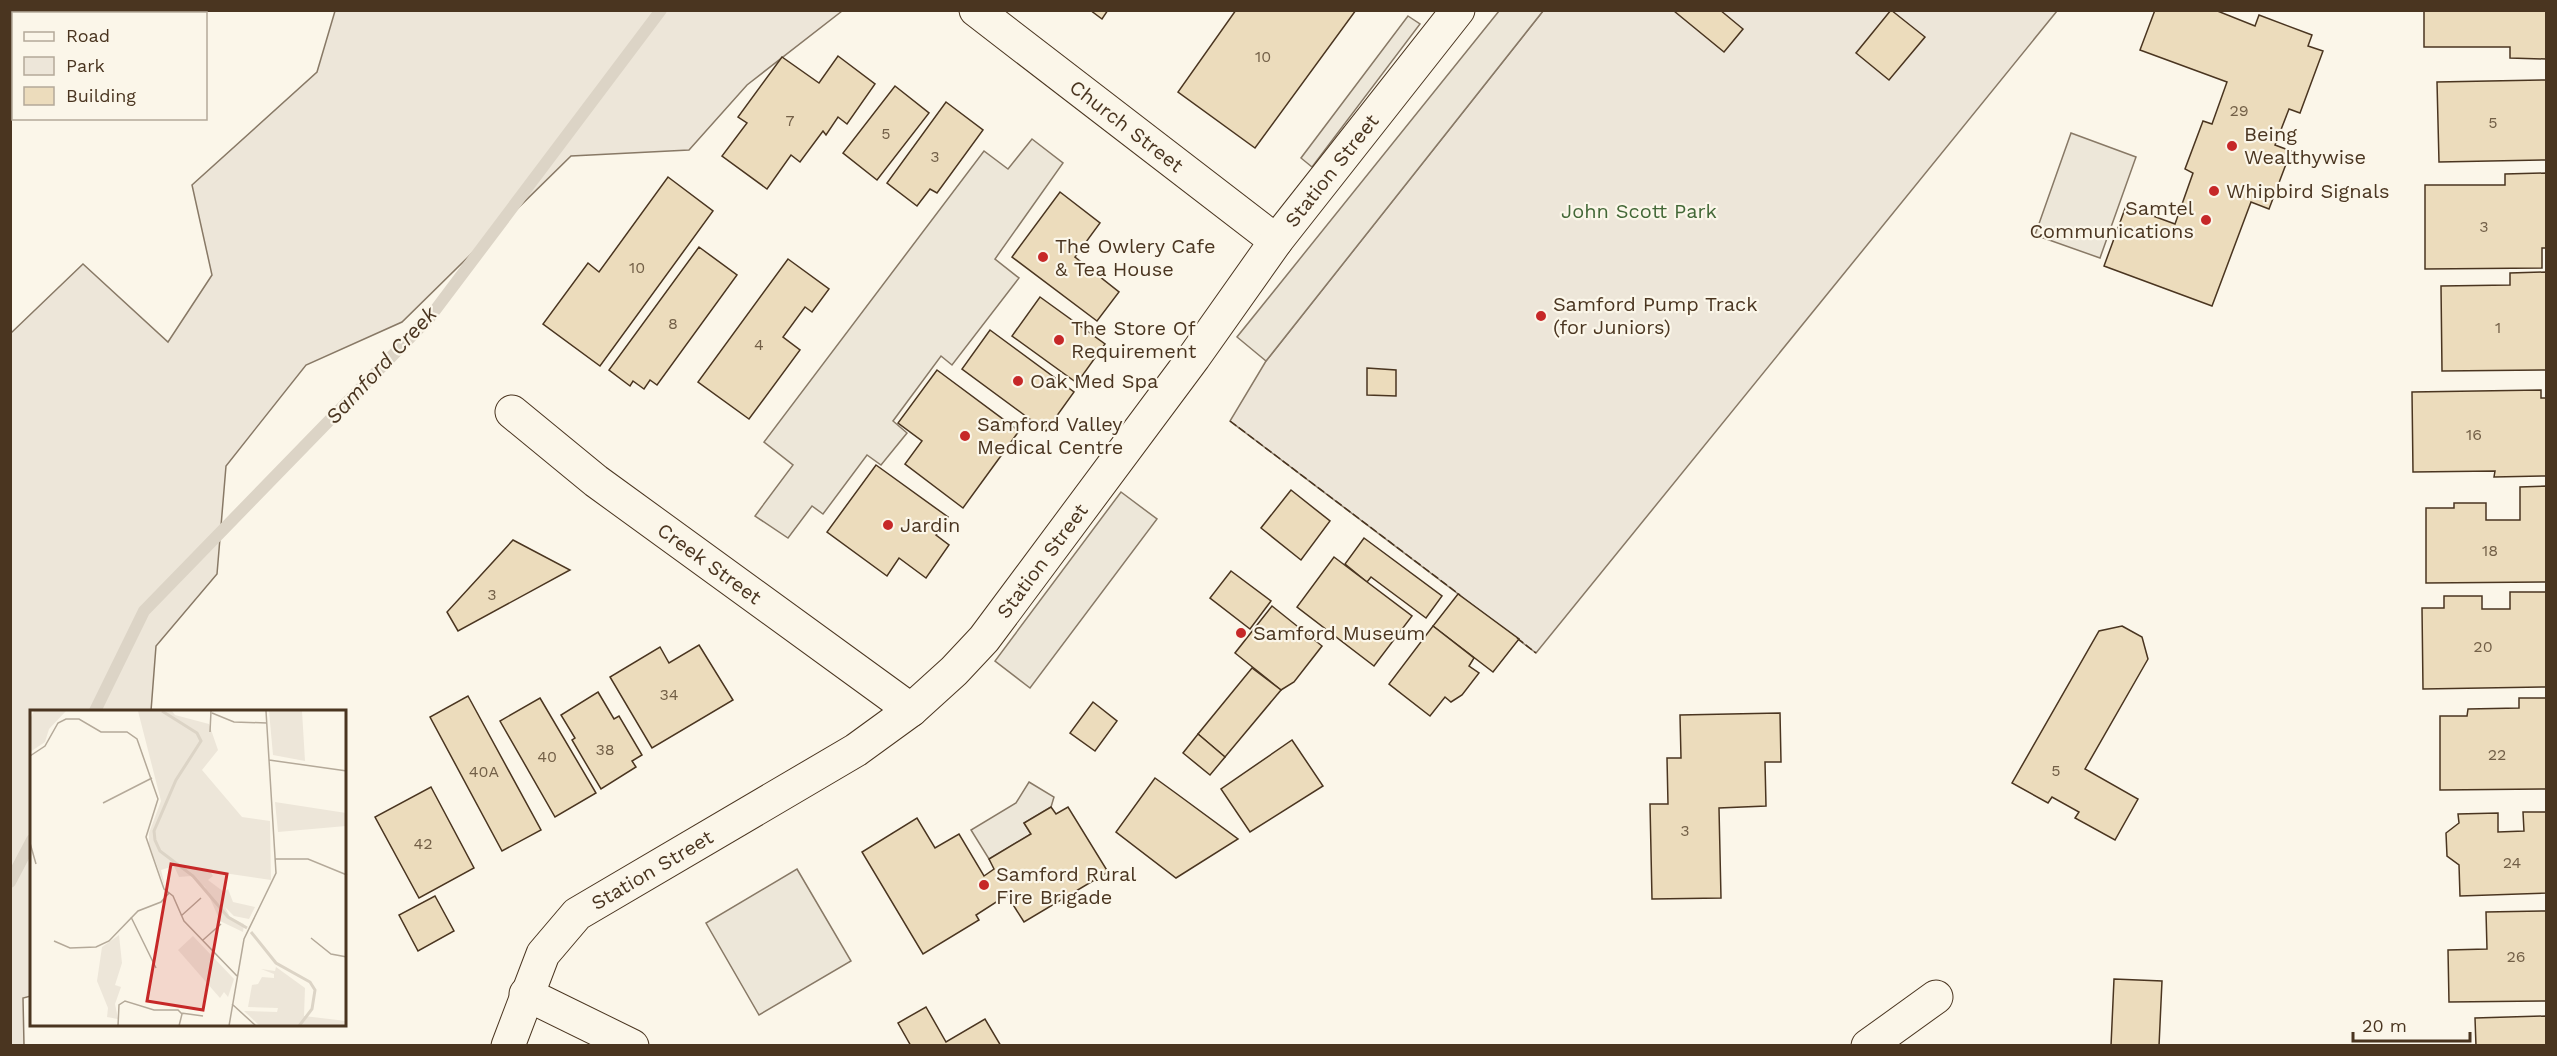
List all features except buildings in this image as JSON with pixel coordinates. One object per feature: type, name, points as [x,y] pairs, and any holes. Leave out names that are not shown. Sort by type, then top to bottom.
[{"type":"street","name":"Church Street","points":[[976,10],[1276,241]]},
{"type":"street","name":"Station Street","points":[[508,1046],[543,954],[577,914],[856,750],[911,710],[984,639],[1188,366],[1276,241],[1458,10]]},
{"type":"street","name":"Creek Street","points":[[512,412],[596,481],[911,710]]},
{"type":"street","points":[[526,994],[632,1046]]},
{"type":"street","points":[[1868,1046],[1936,997]]},
{"type":"green space","points":[[335,11],[842,11],[747,85],[689,150],[571,156],[402,322],[306,365],[226,466],[217,574],[156,646],[151,710],[30,710],[30,996],[23,998],[24,1045],[11,1046],[11,333],[83,264],[168,342],[212,275],[192,185],[317,72]]},
{"type":"green space","name":"John Scott Park","points":[[1543,11],[2057,11],[1536,653],[1230,421],[1266,361]]},
{"type":"shaded area","points":[[1499,11],[1543,11],[1266,361],[1237,337]]},
{"type":"shaded area","points":[[1408,16],[1420,24],[1312,167],[1301,158]]},
{"type":"shaded area","points":[[2071,133],[2136,157],[2100,258],[2035,235]]},
{"type":"shaded area","points":[[1032,139],[1063,163],[995,259],[1019,278],[952,365],[941,356],[893,421],[907,433],[881,465],[867,455],[823,514],[812,506],[788,538],[755,516],[793,465],[764,442],[984,151],[1008,169]]},
{"type":"shaded area","points":[[1121,492],[1157,519],[1030,688],[995,661]]},
{"type":"shaded area","points":[[1029,782],[1054,797],[1051,807],[1024,823],[1031,834],[989,859],[971,830],[1016,803]]},
{"type":"shaded area","points":[[797,869],[851,961],[759,1015],[706,923]]},
{"type":"waterway","name":"Samford Creek","points":[[95,710],[144,611],[430,317],[661,10]]},
{"type":"waterway","name":"Samford Creek","points":[[10,882],[30,844]]},
{"type":"fence","points":[[1230,421],[1460,595]]},
{"type":"fence","points":[[1517,638],[1536,653]]},
{"type":"place","name":"Being Wealthywise","points":[[2232,146]]},
{"type":"place","name":"Whipbird Signals","points":[[2214,191]]},
{"type":"place","name":"Samtel Communications","points":[[2206,220]]},
{"type":"place","name":"The Owlery Cafe & Tea House","points":[[1043,257]]},
{"type":"place","name":"Samford Pump Track (for Juniors)","points":[[1541,316]]},
{"type":"place","name":"The Store Of Requirement","points":[[1059,340]]},
{"type":"place","name":"Oak Med Spa","points":[[1018,381]]},
{"type":"place","name":"Samford Valley Medical Centre","points":[[965,436]]},
{"type":"place","name":"Jardin","points":[[888,525]]},
{"type":"place","name":"Samford Museum","points":[[1241,633]]},
{"type":"place","name":"Samford Rural Fire Brigade","points":[[984,885]]}]
